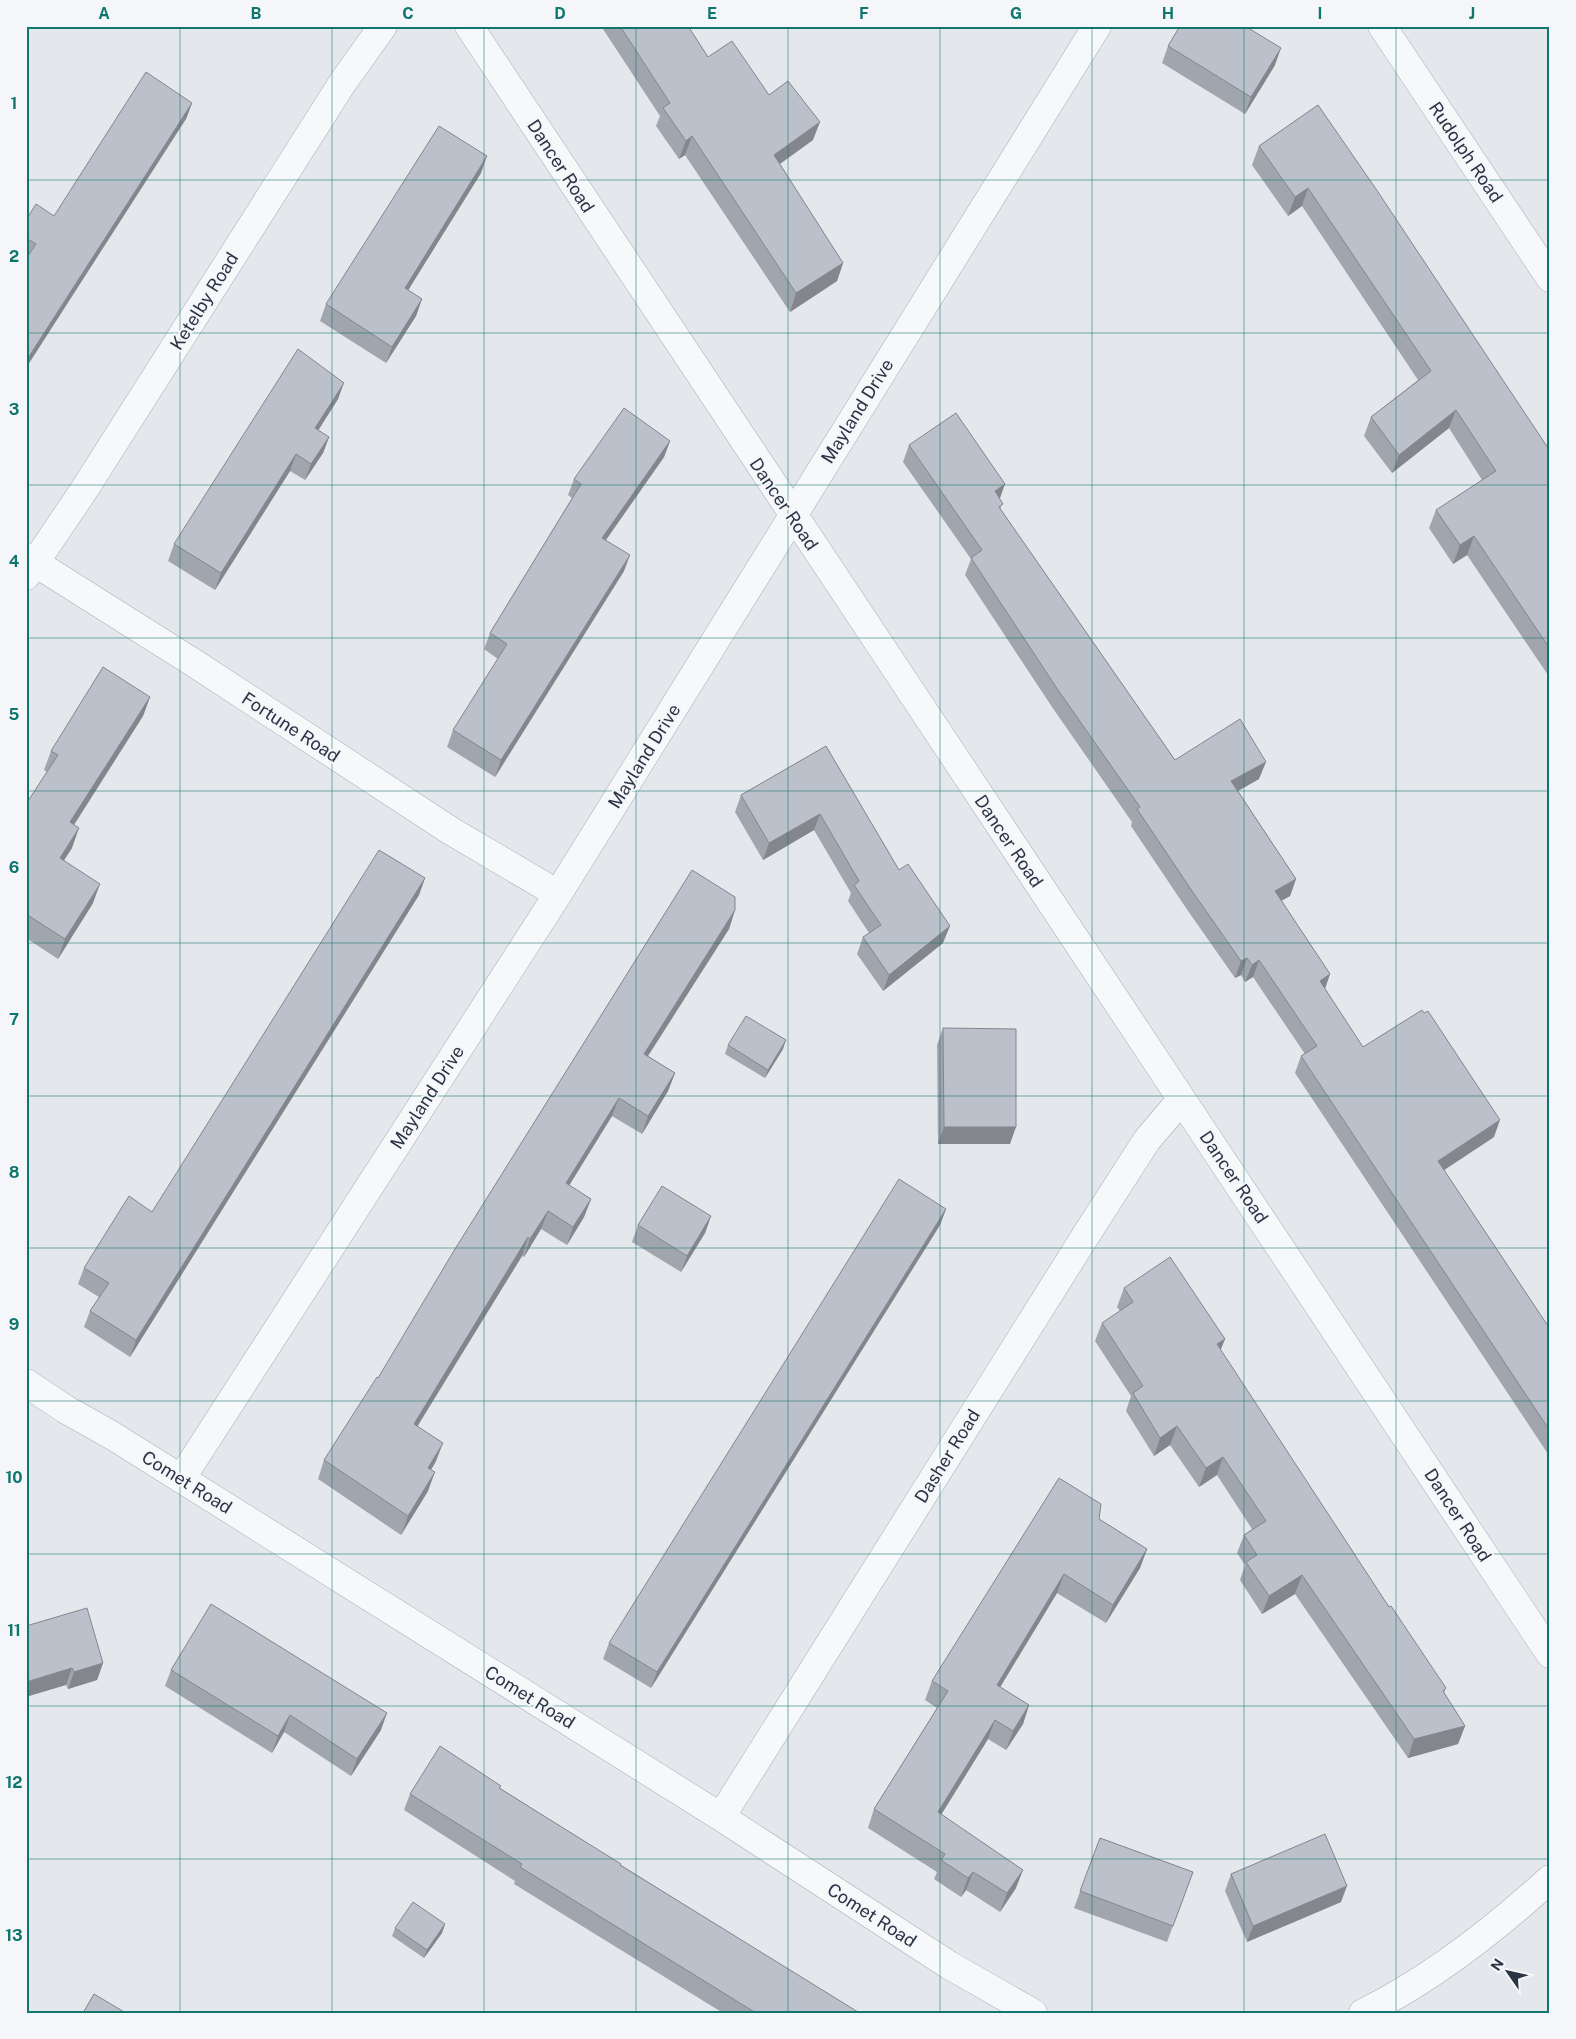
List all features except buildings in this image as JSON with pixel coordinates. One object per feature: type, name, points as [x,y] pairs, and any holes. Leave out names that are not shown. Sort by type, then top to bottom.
[{"type":"street","name":"Ketelby Road","points":[[29,565],[84,490],[343,82],[382,26]]},
{"type":"street","name":"Dancer Road","points":[[469,26],[1550,1654]]},
{"type":"street","name":"Mayland Drive","points":[[181,1478],[558,894],[1097,26]]},
{"type":"street","name":"Rudolph Road","points":[[1382,26],[1550,278]]},
{"type":"street","name":"Fortune Road","points":[[29,565],[451,831],[558,894]]},
{"type":"street","name":"Dasher Road","points":[[721,1817],[1086,1235],[1147,1140],[1181,1100]]},
{"type":"street","name":"Comet Road","points":[[26,1383],[65,1410],[181,1478],[721,1817],[949,1965],[1033,2013]]},
{"type":"street","points":[[1363,2013],[1399,1995],[1433,1974],[1509,1916],[1550,1879]]}]
